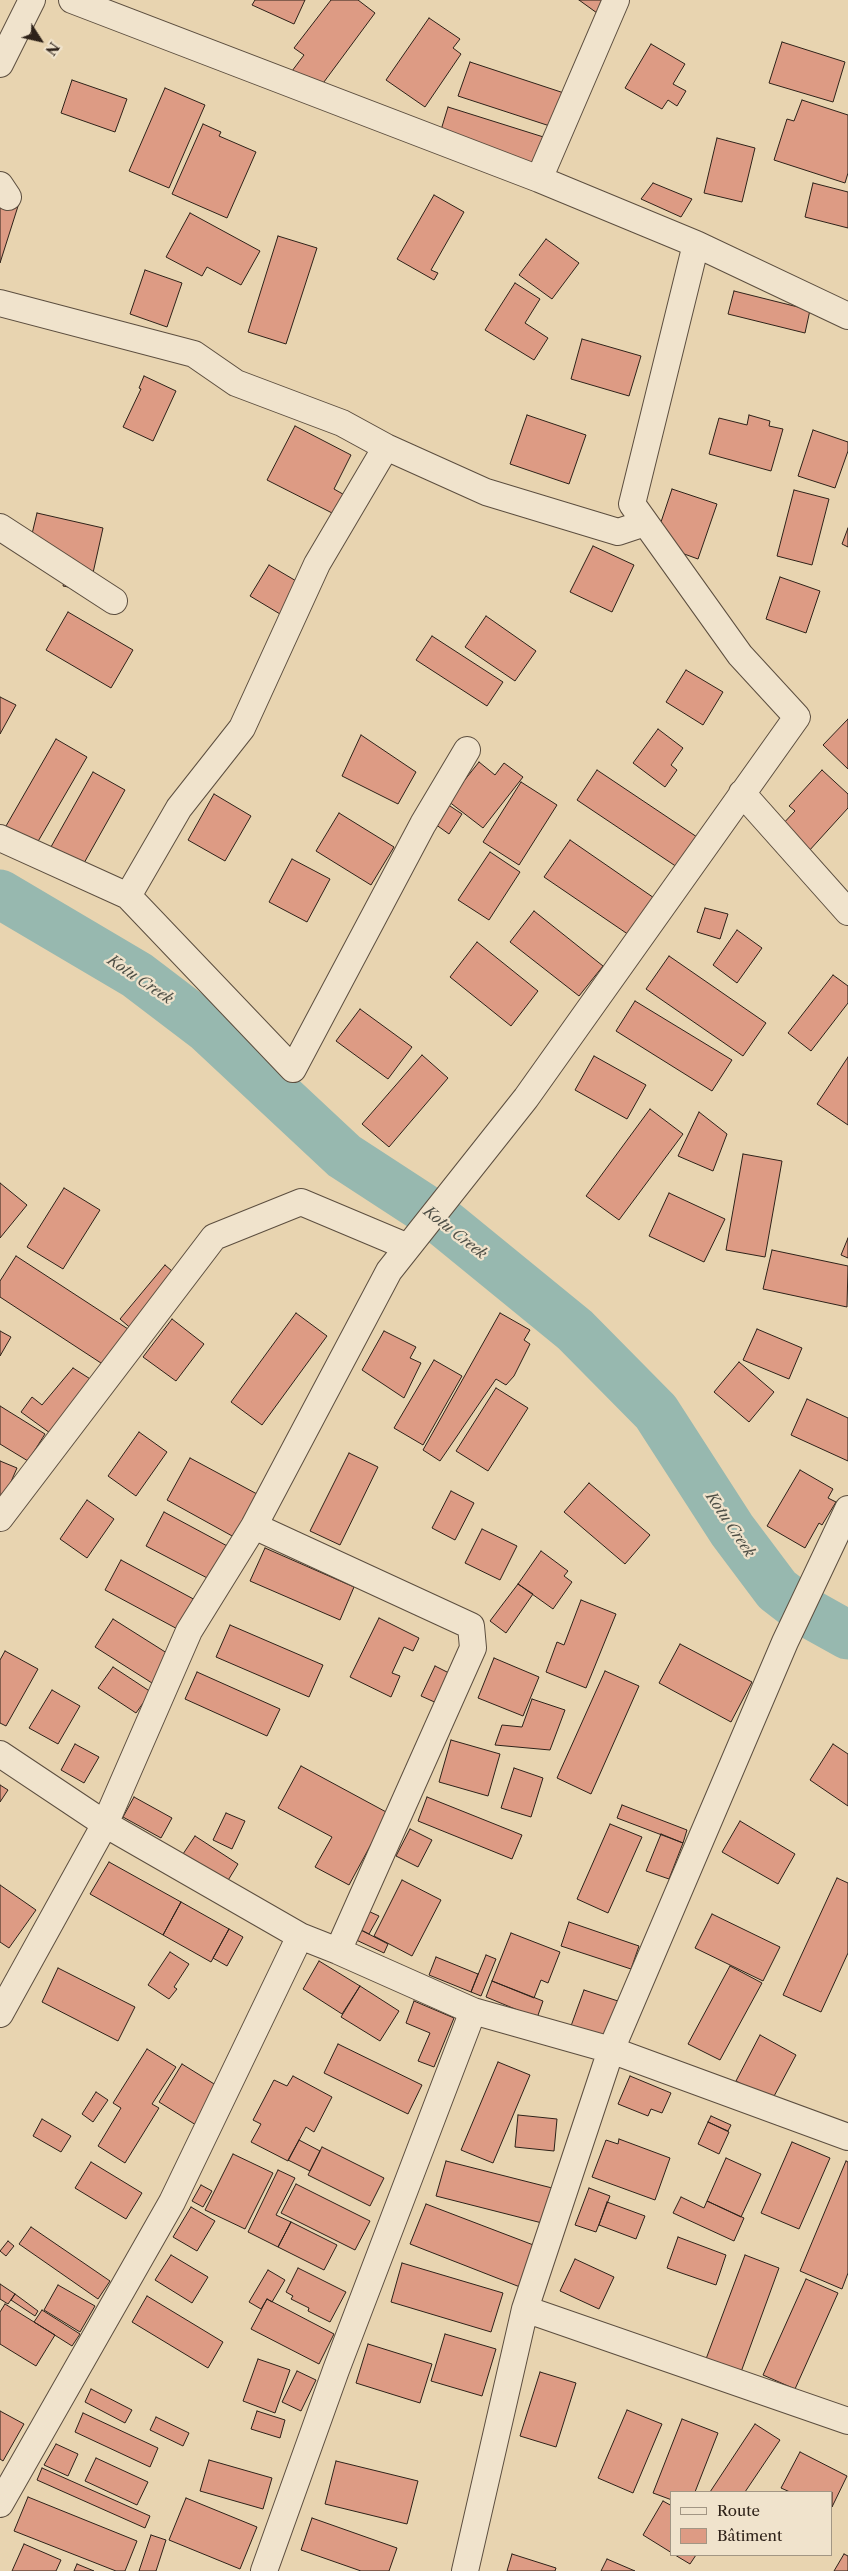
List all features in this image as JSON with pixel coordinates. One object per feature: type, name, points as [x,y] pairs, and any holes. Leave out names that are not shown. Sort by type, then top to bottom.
[{"type":"street","points":[[0,64],[32,0]]},
{"type":"street","points":[[72,0],[539,179],[696,244],[848,316]]},
{"type":"street","points":[[539,179],[616,0]]},
{"type":"street","points":[[0,2014],[105,1824],[189,1631],[254,1526],[389,1271],[526,1098],[798,717],[740,655],[632,504],[696,244]]},
{"type":"street","points":[[0,303],[194,354],[236,383],[342,423],[386,446],[486,492],[618,532],[645,523]]},
{"type":"street","points":[[128,896],[179,808],[242,728],[317,564],[386,446]]},
{"type":"street","points":[[0,527],[114,601]]},
{"type":"street","points":[[0,838],[128,896],[294,1069],[423,824],[467,750]]},
{"type":"street","points":[[742,793],[844,900]]},
{"type":"street","points":[[0,1518],[214,1237],[301,1202],[408,1247]]},
{"type":"street","points":[[465,2571],[525,2310],[611,2050],[782,1650],[848,1509]]},
{"type":"street","points":[[254,1526],[471,1626],[473,1648],[338,1950]]},
{"type":"street","points":[[0,1754],[105,1824],[300,1936],[338,1950],[473,2011],[611,2050],[848,2137]]},
{"type":"street","points":[[0,2504],[172,2202],[300,1936]]},
{"type":"street","points":[[264,2571],[336,2370],[473,2011]]},
{"type":"street","points":[[525,2310],[848,2421]]},
{"type":"building","points":[[255,0],[305,0],[294,24],[252,5]]},
{"type":"building","points":[[331,0],[358,0],[375,13],[318,90],[292,71],[304,55],[294,48]]},
{"type":"building","points":[[579,0],[607,0],[597,13]]},
{"type":"building","points":[[429,18],[460,39],[453,48],[461,54],[425,107],[386,80]]},
{"type":"building","points":[[782,42],[845,62],[833,102],[769,83]]},
{"type":"building","points":[[651,44],[685,64],[673,84],[686,91],[677,106],[668,100],[662,109],[625,88]]},
{"type":"building","points":[[470,62],[570,95],[559,129],[458,96]]},
{"type":"building","points":[[72,80],[127,99],[115,132],[61,113]]},
{"type":"building","points":[[165,88],[205,105],[169,188],[129,171]]},
{"type":"building","points":[[802,100],[848,115],[848,173],[845,183],[774,160],[787,119],[794,121]]},
{"type":"building","points":[[448,107],[553,140],[542,176],[437,143]]},
{"type":"building","points":[[203,124],[221,132],[219,136],[256,152],[227,218],[172,194]]},
{"type":"building","points":[[717,138],[755,148],[742,202],[704,193]]},
{"type":"building","points":[[653,183],[692,199],[681,217],[641,199]]},
{"type":"building","points":[[813,183],[848,192],[848,228],[805,217]]},
{"type":"building","points":[[434,195],[464,212],[431,270],[438,273],[434,280],[397,259]]},
{"type":"building","points":[[0,197],[19,203],[0,263]]},
{"type":"building","points":[[190,213],[260,251],[241,285],[207,267],[202,276],[166,257]]},
{"type":"building","points":[[278,236],[317,248],[286,344],[248,332]]},
{"type":"building","points":[[546,239],[579,263],[552,299],[519,275]]},
{"type":"building","points":[[145,270],[182,283],[167,327],[130,314]]},
{"type":"building","points":[[515,283],[540,299],[525,323],[548,338],[534,360],[485,330]]},
{"type":"building","points":[[734,291],[810,310],[805,333],[728,314]]},
{"type":"building","points":[[582,339],[641,356],[629,396],[571,379]]},
{"type":"building","points":[[144,376],[176,391],[153,441],[123,427],[141,389],[139,388]]},
{"type":"building","points":[[527,415],[586,435],[569,484],[510,464]]},
{"type":"building","points":[[749,415],[770,421],[769,426],[783,429],[771,471],[709,454],[719,418],[747,425]]},
{"type":"building","points":[[295,426],[351,455],[334,489],[348,497],[338,516],[267,480]]},
{"type":"building","points":[[813,430],[848,442],[848,451],[835,488],[798,476]]},
{"type":"building","points":[[672,489],[717,504],[698,559],[654,543]]},
{"type":"building","points":[[794,490],[829,499],[812,565],[777,556]]},
{"type":"building","points":[[37,513],[103,528],[89,591],[63,586],[68,564],[27,555]]},
{"type":"building","points":[[848,528],[848,547],[842,544]]},
{"type":"building","points":[[593,546],[634,565],[612,612],[570,592]]},
{"type":"building","points":[[269,565],[303,585],[285,617],[250,596]]},
{"type":"building","points":[[780,577],[820,591],[806,633],[766,619]]},
{"type":"building","points":[[68,612],[133,650],[111,688],[46,650]]},
{"type":"building","points":[[486,616],[536,651],[515,681],[465,647]]},
{"type":"building","points":[[432,636],[503,682],[487,706],[416,660]]},
{"type":"building","points":[[686,670],[723,692],[703,725],[666,702]]},
{"type":"building","points":[[0,697],[16,705],[0,734]]},
{"type":"building","points":[[848,719],[848,769],[823,745]]},
{"type":"building","points":[[658,729],[683,748],[671,765],[677,770],[665,787],[633,763]]},
{"type":"building","points":[[361,735],[416,772],[398,804],[342,776]]},
{"type":"building","points":[[56,739],[87,757],[33,850],[2,833]]},
{"type":"building","points":[[479,762],[495,775],[504,763],[523,777],[483,828],[448,801]]},
{"type":"building","points":[[597,770],[697,837],[677,867],[577,800]]},
{"type":"building","points":[[822,770],[848,794],[848,808],[808,852],[780,827],[795,811],[789,806]]},
{"type":"building","points":[[93,772],[125,790],[79,872],[47,854]]},
{"type":"building","points":[[521,782],[557,805],[519,865],[483,842]]},
{"type":"building","points":[[214,794],[251,816],[225,861],[188,840]]},
{"type":"building","points":[[441,800],[462,814],[449,834],[428,819]]},
{"type":"building","points":[[339,813],[394,847],[371,885],[316,851]]},
{"type":"building","points":[[570,840],[657,900],[632,937],[544,877]]},
{"type":"building","points":[[490,852],[520,872],[489,920],[458,900]]},
{"type":"building","points":[[292,859],[330,879],[307,922],[269,902]]},
{"type":"building","points":[[705,908],[728,914],[720,939],[697,932]]},
{"type":"building","points":[[534,911],[603,966],[579,996],[510,942]]},
{"type":"building","points":[[737,930],[762,948],[737,983],[713,965]]},
{"type":"building","points":[[477,942],[538,991],[511,1026],[450,977]]},
{"type":"building","points":[[669,956],[766,1023],[743,1056],[646,989]]},
{"type":"building","points":[[833,975],[848,986],[848,1003],[811,1051],[788,1033]]},
{"type":"building","points":[[635,1001],[732,1060],[712,1091],[616,1031]]},
{"type":"building","points":[[360,1009],[412,1047],[388,1079],[336,1041]]},
{"type":"building","points":[[422,1055],[448,1078],[389,1147],[362,1124]]},
{"type":"building","points":[[594,1056],[646,1085],[627,1119],[575,1090]]},
{"type":"building","points":[[848,1057],[848,1125],[817,1104]]},
{"type":"building","points":[[650,1109],[683,1134],[619,1220],[586,1196]]},
{"type":"building","points":[[699,1112],[727,1134],[713,1171],[678,1156]]},
{"type":"building","points":[[743,1154],[782,1161],[765,1257],[726,1250]]},
{"type":"building","points":[[0,1183],[27,1205],[0,1238]]},
{"type":"building","points":[[64,1188],[100,1210],[63,1269],[27,1247]]},
{"type":"building","points":[[669,1193],[725,1219],[704,1262],[649,1236]]},
{"type":"building","points":[[848,1238],[848,1258],[841,1255]]},
{"type":"building","points":[[772,1250],[848,1266],[847,1307],[763,1289]]},
{"type":"building","points":[[16,1256],[128,1329],[104,1365],[0,1297],[0,1281]]},
{"type":"building","points":[[165,1265],[179,1277],[134,1331],[120,1319]]},
{"type":"building","points":[[296,1313],[327,1336],[262,1425],[231,1402]]},
{"type":"building","points":[[500,1313],[530,1330],[524,1340],[530,1344],[514,1376],[506,1385],[496,1379],[440,1461],[423,1450]]},
{"type":"building","points":[[172,1319],[204,1344],[176,1381],[143,1357]]},
{"type":"building","points":[[757,1329],[802,1348],[789,1379],[743,1360]]},
{"type":"building","points":[[0,1331],[11,1337],[0,1356]]},
{"type":"building","points":[[384,1331],[416,1347],[410,1358],[421,1363],[404,1398],[362,1370]]},
{"type":"building","points":[[434,1360],[462,1376],[423,1445],[394,1428]]},
{"type":"building","points":[[739,1362],[774,1392],[749,1422],[714,1392]]},
{"type":"building","points":[[73,1368],[95,1382],[50,1433],[21,1412],[32,1397],[42,1405]]},
{"type":"building","points":[[496,1388],[528,1408],[488,1471],[456,1451]]},
{"type":"building","points":[[807,1399],[848,1418],[848,1461],[791,1435]]},
{"type":"building","points":[[0,1406],[45,1434],[28,1461],[0,1444]]},
{"type":"building","points":[[139,1432],[167,1452],[136,1496],[108,1476]]},
{"type":"building","points":[[349,1453],[378,1467],[340,1545],[310,1531]]},
{"type":"building","points":[[190,1458],[257,1494],[234,1537],[167,1500]]},
{"type":"building","points":[[0,1461],[17,1468],[0,1507]]},
{"type":"building","points":[[800,1470],[833,1489],[828,1498],[836,1502],[822,1525],[819,1523],[805,1548],[767,1526]]},
{"type":"building","points":[[589,1483],[650,1535],[625,1564],[564,1512]]},
{"type":"building","points":[[451,1491],[474,1503],[455,1540],[432,1528]]},
{"type":"building","points":[[87,1500],[114,1519],[87,1558],[60,1539]]},
{"type":"building","points":[[164,1512],[231,1548],[213,1581],[146,1546]]},
{"type":"building","points":[[482,1529],[517,1546],[500,1580],[465,1563]]},
{"type":"building","points":[[265,1548],[354,1587],[340,1620],[250,1581]]},
{"type":"building","points":[[541,1551],[568,1571],[564,1576],[572,1582],[553,1609],[518,1584]]},
{"type":"building","points":[[121,1560],[199,1602],[183,1632],[105,1590]]},
{"type":"building","points":[[518,1584],[533,1594],[506,1633],[490,1621]]},
{"type":"building","points":[[581,1600],[616,1614],[586,1688],[546,1672],[557,1642],[564,1645]]},
{"type":"building","points":[[379,1618],[419,1638],[413,1651],[404,1647],[392,1673],[400,1676],[391,1697],[350,1677]]},
{"type":"building","points":[[113,1619],[170,1655],[152,1683],[95,1647]]},
{"type":"building","points":[[230,1625],[323,1665],[309,1697],[216,1657]]},
{"type":"building","points":[[680,1644],[752,1682],[731,1722],[659,1683]]},
{"type":"building","points":[[5,1651],[38,1669],[6,1726],[0,1723],[0,1660]]},
{"type":"building","points":[[494,1658],[539,1677],[523,1716],[478,1698]]},
{"type":"building","points":[[435,1666],[453,1675],[439,1704],[421,1696]]},
{"type":"building","points":[[113,1667],[151,1692],[136,1713],[98,1688]]},
{"type":"building","points":[[605,1671],[639,1686],[591,1794],[557,1778]]},
{"type":"building","points":[[197,1672],[280,1709],[267,1736],[185,1699]]},
{"type":"building","points":[[52,1690],[80,1706],[58,1744],[29,1728]]},
{"type":"building","points":[[532,1699],[565,1710],[550,1750],[495,1745],[502,1725],[522,1727]]},
{"type":"building","points":[[451,1740],[500,1754],[488,1796],[439,1782]]},
{"type":"building","points":[[75,1744],[99,1757],[84,1783],[61,1770]]},
{"type":"building","points":[[833,1744],[848,1754],[848,1806],[810,1780]]},
{"type":"building","points":[[301,1766],[388,1813],[349,1885],[315,1867],[332,1837],[278,1808]]},
{"type":"building","points":[[514,1768],[543,1778],[531,1817],[501,1808]]},
{"type":"building","points":[[0,1785],[8,1790],[0,1802]]},
{"type":"building","points":[[134,1797],[172,1818],[161,1838],[123,1817]]},
{"type":"building","points":[[427,1797],[522,1835],[512,1859],[418,1821]]},
{"type":"building","points":[[622,1805],[687,1830],[683,1843],[617,1818]]},
{"type":"building","points":[[226,1813],[245,1821],[232,1849],[213,1840]]},
{"type":"building","points":[[740,1821],[795,1854],[778,1884],[722,1852]]},
{"type":"building","points":[[610,1824],[642,1837],[608,1913],[577,1899]]},
{"type":"building","points":[[410,1829],[432,1840],[418,1867],[396,1856]]},
{"type":"building","points":[[661,1834],[683,1843],[669,1879],[646,1871]]},
{"type":"building","points":[[195,1836],[238,1864],[227,1882],[183,1854]]},
{"type":"building","points":[[109,1862],[181,1902],[163,1935],[90,1894]]},
{"type":"building","points":[[837,1878],[848,1883],[848,1953],[821,2012],[783,1995]]},
{"type":"building","points":[[402,1880],[441,1900],[412,1956],[374,1936]]},
{"type":"building","points":[[0,1885],[36,1910],[9,1948],[0,1942]]},
{"type":"building","points":[[181,1902],[229,1929],[211,1962],[163,1935]]},
{"type":"building","points":[[368,1911],[379,1916],[369,1934],[359,1929]]},
{"type":"building","points":[[712,1914],[780,1947],[763,1981],[695,1948]]},
{"type":"building","points":[[569,1922],[639,1946],[631,1969],[561,1946]]},
{"type":"building","points":[[229,1929],[243,1937],[227,1966],[213,1958]]},
{"type":"building","points":[[359,1929],[388,1944],[384,1953],[354,1939]]},
{"type":"building","points":[[511,1933],[560,1952],[548,1983],[541,1980],[534,1998],[492,1981]]},
{"type":"building","points":[[170,1952],[189,1964],[174,1987],[177,1989],[169,1999],[148,1985]]},
{"type":"building","points":[[486,1955],[496,1959],[481,1996],[471,1992]]},
{"type":"building","points":[[436,1957],[478,1974],[471,1992],[429,1975]]},
{"type":"building","points":[[319,1961],[360,1986],[342,2014],[303,1989]]},
{"type":"building","points":[[730,1966],[762,1983],[720,2060],[688,2044]]},
{"type":"building","points":[[58,1968],[135,2007],[118,2041],[42,2002]]},
{"type":"building","points":[[492,1981],[543,2001],[537,2018],[486,1997]]},
{"type":"building","points":[[360,1986],[399,2011],[380,2041],[341,2017]]},
{"type":"building","points":[[584,1990],[618,2001],[606,2038],[571,2026]]},
{"type":"building","points":[[414,2001],[454,2018],[434,2067],[418,2061],[430,2033],[406,2023]]},
{"type":"building","points":[[760,2035],[796,2055],[772,2100],[736,2081]]},
{"type":"building","points":[[338,2044],[422,2085],[408,2114],[324,2073]]},
{"type":"building","points":[[147,2049],[176,2067],[152,2104],[159,2108],[125,2163],[98,2146],[121,2108],[113,2103]]},
{"type":"building","points":[[498,2062],[530,2075],[493,2163],[461,2150]]},
{"type":"building","points":[[182,2064],[219,2087],[196,2125],[159,2102]]},
{"type":"building","points":[[293,2076],[332,2097],[314,2132],[306,2127],[288,2161],[251,2142],[261,2124],[253,2120],[274,2080],[287,2086]]},
{"type":"building","points":[[630,2076],[671,2093],[662,2113],[651,2109],[648,2116],[618,2104]]},
{"type":"building","points":[[96,2092],[108,2100],[93,2122],[82,2114]]},
{"type":"building","points":[[518,2115],[557,2119],[554,2151],[515,2147]]},
{"type":"building","points":[[711,2116],[731,2125],[728,2131],[708,2122]]},
{"type":"building","points":[[42,2119],[71,2136],[61,2152],[33,2136]]},
{"type":"building","points":[[708,2122],[729,2132],[719,2154],[698,2144]]},
{"type":"building","points":[[619,2139],[670,2158],[655,2200],[592,2177],[606,2140],[618,2144]]},
{"type":"building","points":[[299,2140],[320,2151],[310,2171],[288,2160]]},
{"type":"building","points":[[792,2142],[830,2158],[799,2229],[761,2213]]},
{"type":"building","points":[[322,2147],[384,2178],[370,2206],[308,2175]]},
{"type":"building","points":[[233,2154],[273,2173],[245,2229],[205,2210]]},
{"type":"building","points":[[726,2158],[761,2174],[741,2217],[707,2201]]},
{"type":"building","points":[[446,2161],[556,2189],[546,2224],[436,2196]]},
{"type":"building","points":[[846,2161],[848,2162],[848,2273],[842,2289],[800,2271]]},
{"type":"building","points":[[91,2162],[142,2193],[126,2219],[75,2188]]},
{"type":"building","points":[[278,2170],[295,2178],[276,2215],[291,2222],[278,2247],[248,2232]]},
{"type":"building","points":[[296,2184],[370,2221],[355,2250],[281,2213]]},
{"type":"building","points":[[201,2185],[212,2191],[203,2207],[192,2201]]},
{"type":"building","points":[[589,2188],[610,2196],[596,2232],[575,2225]]},
{"type":"building","points":[[681,2197],[704,2208],[707,2201],[744,2218],[734,2241],[673,2213]]},
{"type":"building","points":[[607,2202],[645,2216],[636,2239],[599,2225]]},
{"type":"building","points":[[426,2204],[536,2246],[520,2287],[410,2244]]},
{"type":"building","points":[[191,2207],[215,2221],[197,2251],[173,2237]]},
{"type":"building","points":[[291,2222],[337,2245],[324,2270],[278,2247]]},
{"type":"building","points":[[31,2227],[110,2281],[98,2299],[19,2244]]},
{"type":"building","points":[[678,2237],[726,2255],[716,2285],[667,2268]]},
{"type":"building","points":[[8,2241],[14,2246],[6,2256],[0,2251]]},
{"type":"building","points":[[171,2255],[208,2277],[192,2303],[155,2280]]},
{"type":"building","points":[[745,2255],[779,2268],[741,2372],[706,2359]]},
{"type":"building","points":[[575,2259],[614,2277],[599,2309],[560,2291]]},
{"type":"building","points":[[402,2263],[503,2293],[491,2332],[391,2302]]},
{"type":"building","points":[[298,2268],[346,2292],[330,2322],[308,2311],[309,2308],[291,2299],[293,2296],[286,2292]]},
{"type":"building","points":[[268,2270],[285,2280],[272,2302],[267,2299],[261,2309],[249,2302]]},
{"type":"building","points":[[806,2279],[838,2293],[795,2389],[763,2375]]},
{"type":"building","points":[[0,2284],[15,2294],[8,2304],[0,2299]]},
{"type":"building","points":[[58,2285],[95,2306],[80,2332],[44,2310]]},
{"type":"building","points":[[15,2294],[38,2311],[35,2316],[11,2300]]},
{"type":"building","points":[[147,2296],[223,2342],[208,2368],[132,2322]]},
{"type":"building","points":[[267,2299],[334,2334],[319,2364],[251,2329]]},
{"type":"building","points":[[5,2304],[55,2335],[36,2366],[0,2344],[0,2312]]},
{"type":"building","points":[[42,2310],[80,2334],[72,2346],[34,2322]]},
{"type":"building","points":[[445,2334],[496,2349],[482,2396],[431,2381]]},
{"type":"building","points":[[368,2344],[432,2364],[420,2403],[356,2383]]},
{"type":"building","points":[[258,2359],[290,2370],[275,2413],[243,2401]]},
{"type":"building","points":[[297,2371],[316,2380],[301,2411],[282,2402]]},
{"type":"building","points":[[540,2372],[576,2383],[556,2447],[520,2436]]},
{"type":"building","points":[[91,2389],[132,2410],[125,2423],[85,2402]]},
{"type":"building","points":[[627,2410],[662,2424],[633,2493],[598,2478]]},
{"type":"building","points":[[0,2411],[24,2424],[3,2461],[0,2459]]},
{"type":"building","points":[[257,2411],[285,2420],[280,2438],[251,2429]]},
{"type":"building","points":[[83,2413],[158,2448],[150,2467],[75,2432]]},
{"type":"building","points":[[156,2417],[189,2433],[183,2446],[150,2430]]},
{"type":"building","points":[[682,2419],[718,2433],[695,2491],[670,2491],[670,2499],[653,2493]]},
{"type":"building","points":[[755,2424],[780,2440],[746,2491],[711,2491]]},
{"type":"building","points":[[56,2444],[78,2454],[68,2476],[44,2465]]},
{"type":"building","points":[[800,2452],[847,2476],[833,2505],[833,2491],[788,2491],[781,2488]]},
{"type":"building","points":[[96,2458],[148,2482],[137,2505],[85,2481]]},
{"type":"building","points":[[209,2460],[272,2478],[263,2509],[200,2491]]},
{"type":"building","points":[[336,2461],[418,2481],[407,2524],[325,2504]]},
{"type":"building","points":[[42,2468],[150,2516],[145,2528],[37,2480]]},
{"type":"building","points":[[28,2497],[137,2541],[125,2571],[116,2571],[14,2531]]},
{"type":"building","points":[[186,2498],[257,2527],[240,2569],[169,2540]]},
{"type":"building","points":[[663,2501],[670,2505],[670,2552],[643,2535]]},
{"type":"building","points":[[312,2518],[397,2548],[389,2571],[361,2571],[301,2550]]},
{"type":"building","points":[[151,2535],[166,2540],[156,2571],[139,2571]]},
{"type":"building","points":[[24,2544],[61,2560],[56,2571],[12,2571]]},
{"type":"building","points":[[512,2554],[556,2568],[555,2571],[507,2571]]},
{"type":"building","points":[[844,2554],[848,2556],[848,2571],[834,2571]]},
{"type":"building","points":[[677,2556],[695,2556],[690,2564]]},
{"type":"building","points":[[607,2559],[635,2571],[601,2571]]},
{"type":"building","points":[[77,2564],[94,2571],[74,2571]]},
{"type":"waterway","name":"Kotu Creek","points":[[0,894],[137,975],[208,1029],[344,1156],[433,1214],[575,1330],[656,1412],[732,1530],[777,1590],[803,1610],[848,1635]]}]
